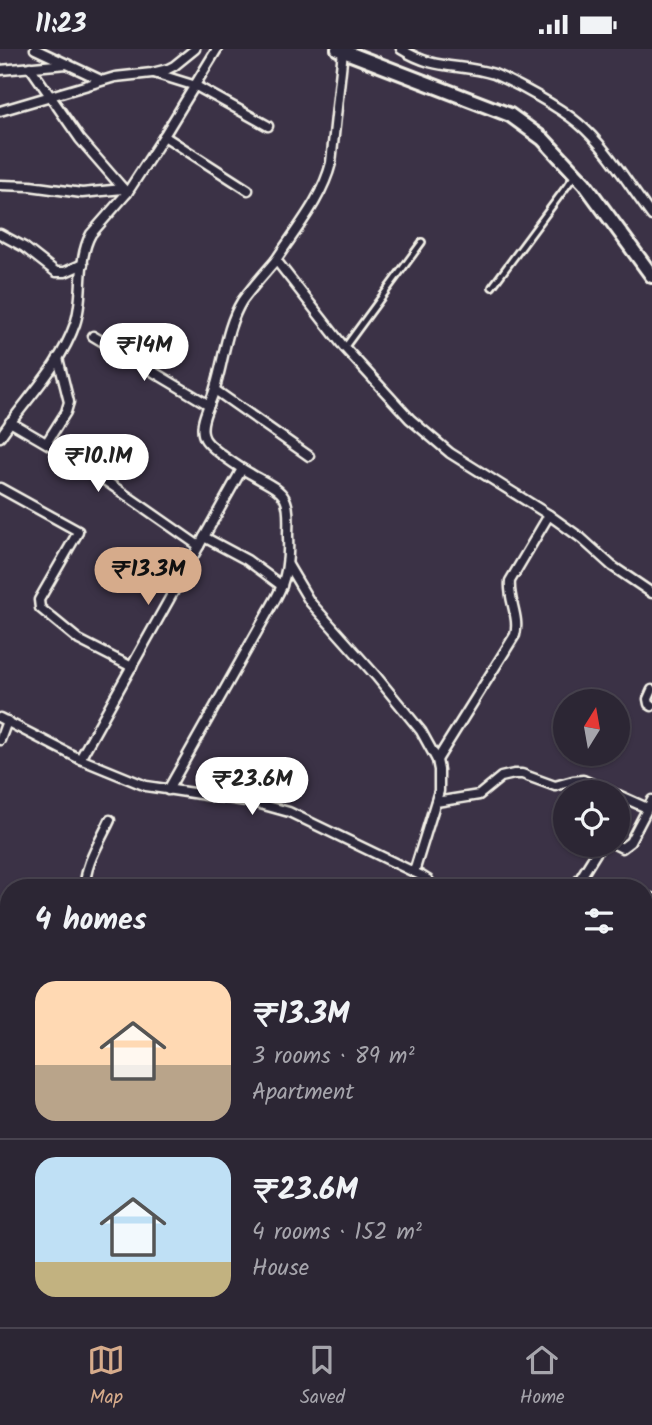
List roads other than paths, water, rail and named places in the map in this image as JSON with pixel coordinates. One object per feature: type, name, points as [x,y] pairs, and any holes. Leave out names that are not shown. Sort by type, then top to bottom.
[{"type":"main road","points":[[341,50],[510,115],[543,139],[576,174],[652,277]]},
{"type":"street","points":[[35,49],[101,80]]},
{"type":"street","points":[[0,111],[101,80],[174,66],[195,49]]},
{"type":"street","points":[[0,436],[48,374],[70,336],[77,318],[85,247],[91,234],[164,136],[218,49]]},
{"type":"street","points":[[401,49],[430,64],[494,74],[559,109],[593,138],[652,216]]},
{"type":"street","points":[[168,790],[282,586],[288,565],[288,515],[284,496],[242,469],[206,441],[203,423],[215,390],[228,335],[242,302],[276,260],[327,180],[331,163],[341,50]]},
{"type":"street","points":[[0,70],[67,64]]},
{"type":"street","points":[[30,68],[80,139],[125,191]]},
{"type":"street","points":[[152,72],[196,86],[268,126]]},
{"type":"street","points":[[164,136],[248,190]]},
{"type":"street","points":[[0,185],[82,193],[125,191]]},
{"type":"street","points":[[0,233],[24,247],[56,272],[65,272],[83,264]]},
{"type":"street","points":[[276,260],[344,348],[410,419],[450,453],[549,515],[581,538],[622,575],[652,593]]},
{"type":"street","points":[[93,336],[209,405]]},
{"type":"street","points":[[47,443],[69,403],[58,358]]},
{"type":"street","points":[[215,390],[309,456]]},
{"type":"street","points":[[10,422],[77,461],[199,546]]},
{"type":"street","points":[[80,759],[242,469]]},
{"type":"street","points":[[0,488],[78,531],[39,602],[40,608],[79,640],[132,667]]},
{"type":"street","points":[[437,760],[515,635],[517,623],[509,594],[510,581],[549,515]]},
{"type":"street","points":[[204,537],[247,561],[282,586]]},
{"type":"street","points":[[288,565],[310,602],[421,731],[437,760],[439,781],[436,802],[414,872]]},
{"type":"street","points":[[652,690],[648,699],[652,706]]},
{"type":"street","points":[[0,740],[3,719],[80,759],[146,786],[274,807],[426,879]]},
{"type":"street","points":[[436,802],[479,795],[501,777],[514,774],[522,774],[553,785]]},
{"type":"street","points":[[630,842],[652,800]]},
{"type":"street","points":[[630,801],[648,809]]},
{"type":"street","points":[[85,879],[110,820]]},
{"type":"street","points":[[580,879],[594,857]]},
{"type":"lane","points":[[492,287],[576,174]]},
{"type":"lane","points":[[344,348],[422,242]]}]
